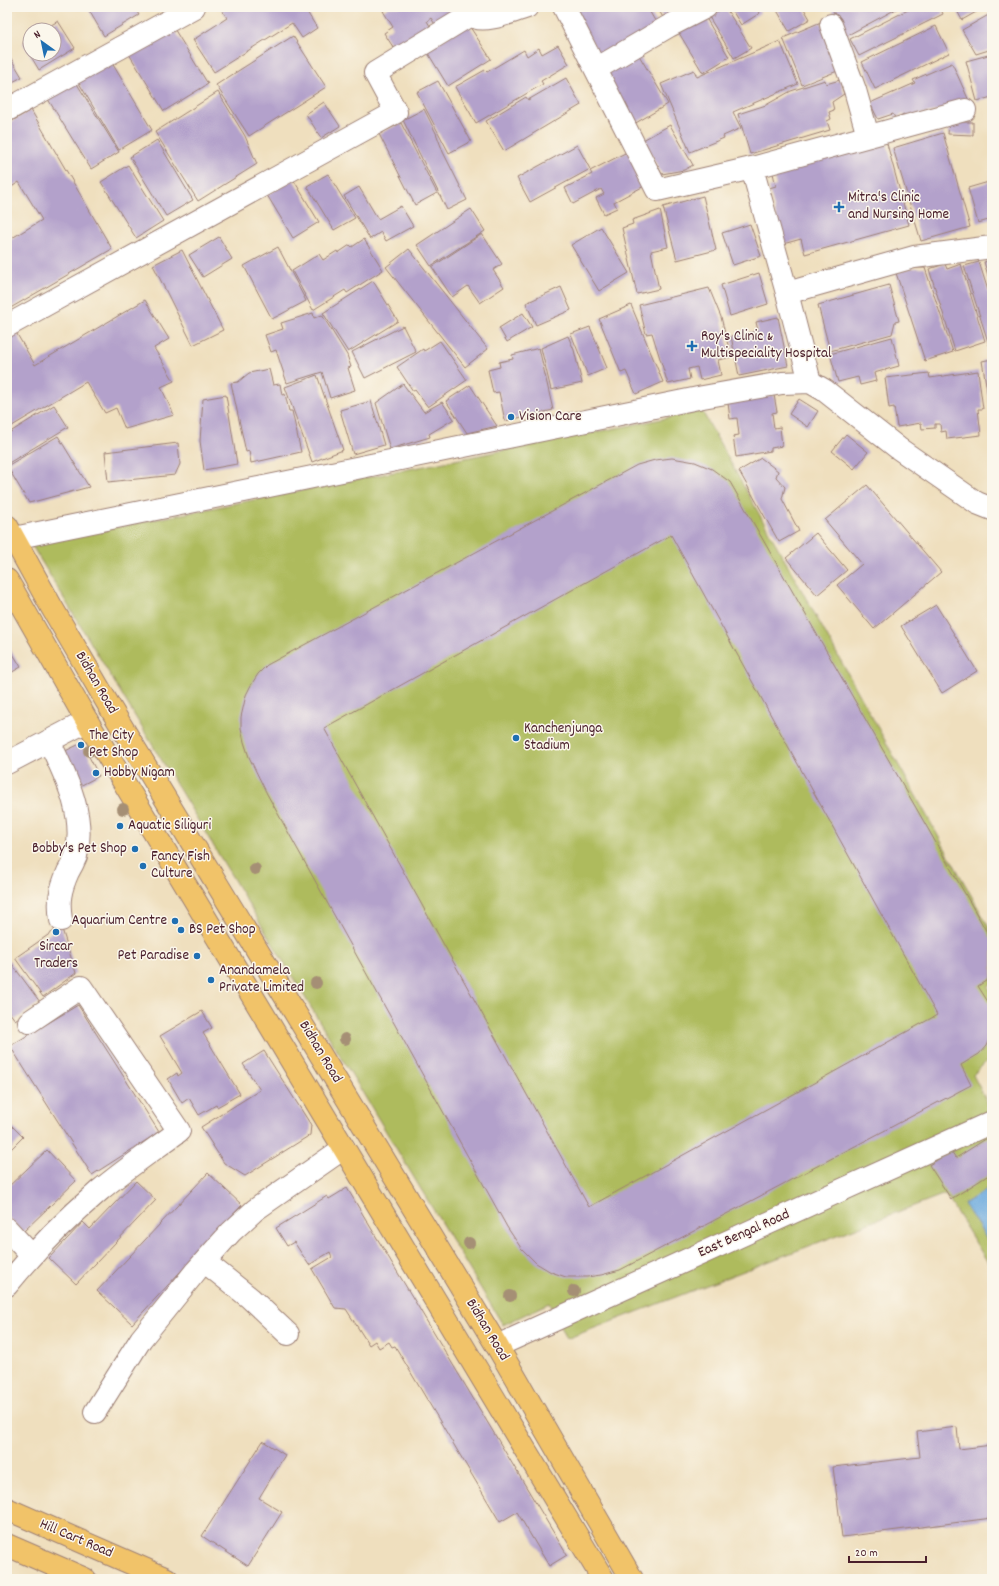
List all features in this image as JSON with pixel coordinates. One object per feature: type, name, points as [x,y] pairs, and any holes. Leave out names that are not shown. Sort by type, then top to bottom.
[{"type":"main road","name":"Bidhan Road","points":[[9,535],[111,709],[496,1346],[632,1579]]},
{"type":"main road","name":"Bidhan Road","points":[[7,580],[87,721],[603,1579]]},
{"type":"main road","points":[[186,885],[209,871]]},
{"type":"main road","points":[[344,1148],[369,1134]]},
{"type":"main road","name":"Hill Cart Road","points":[[7,1509],[167,1579]]},
{"type":"main road","points":[[7,1545],[86,1579]]},
{"type":"street","points":[[7,110],[194,7]]},
{"type":"street","points":[[7,326],[396,112],[375,73],[468,11],[475,18],[482,19],[527,7]]},
{"type":"street","points":[[564,7],[657,190],[752,168],[965,110]]},
{"type":"street","points":[[596,69],[669,26],[706,7]]},
{"type":"street","points":[[831,25],[855,90],[868,136]]},
{"type":"street","points":[[752,168],[810,382]]},
{"type":"street","points":[[787,293],[914,257],[992,247]]},
{"type":"street","points":[[9,535],[703,397],[782,383],[810,382],[836,399],[898,448],[977,503],[992,509]]},
{"type":"street","points":[[7,763],[87,721]]},
{"type":"street","points":[[49,741],[72,794],[78,817],[79,830],[75,857],[62,886],[59,900],[61,920]]},
{"type":"street","points":[[7,1285],[32,1255],[61,1225],[98,1192],[179,1130],[81,987],[29,1022]]},
{"type":"street","name":"East Bengal Road","points":[[496,1346],[992,1122]]},
{"type":"street","points":[[95,1412],[141,1339],[205,1262],[254,1210],[344,1148]]},
{"type":"street","points":[[7,1229],[32,1255]]},
{"type":"street","points":[[205,1262],[250,1298],[288,1334]]},
{"type":"path","points":[[7,856],[11,864]]},
{"type":"green space","name":"Kanchenjunga Stadium","points":[[702,411],[992,933],[992,984],[988,986],[992,994],[992,1052],[987,1061],[973,1075],[992,1112],[992,1269],[945,1194],[566,1339],[549,1303],[503,1325],[31,544]]},
{"type":"water","points":[[992,1186],[992,1247],[964,1204]]},
{"type":"building","points":[[87,7],[134,7],[139,15],[104,36]]},
{"type":"building","points":[[136,7],[145,7],[138,11]]},
{"type":"building","points":[[220,7],[304,7],[317,28],[302,38],[292,23],[214,72],[193,40],[227,18]]},
{"type":"building","points":[[389,7],[451,7],[455,14],[436,26],[431,18],[427,21],[433,31],[397,53],[384,33],[393,27],[383,11]]},
{"type":"building","points":[[571,7],[647,7],[658,26],[601,58]]},
{"type":"building","points":[[657,7],[686,7],[665,21]]},
{"type":"building","points":[[725,7],[751,48],[734,58],[709,17]]},
{"type":"building","points":[[730,7],[756,7],[760,13],[741,25]]},
{"type":"building","points":[[775,7],[803,7],[810,19],[789,31]]},
{"type":"building","points":[[831,7],[900,7],[846,36]]},
{"type":"building","points":[[914,7],[940,7],[943,14],[859,56],[850,39]]},
{"type":"building","points":[[955,7],[985,7],[962,20]]},
{"type":"building","points":[[703,13],[729,57],[703,73],[676,28]]},
{"type":"building","points":[[992,13],[992,49],[976,54],[962,30]]},
{"type":"building","points":[[821,22],[840,70],[802,85],[783,38]]},
{"type":"building","points":[[468,24],[491,59],[448,86],[426,50]]},
{"type":"building","points":[[936,26],[949,53],[875,89],[862,62]]},
{"type":"building","points":[[62,27],[75,48],[62,56]]},
{"type":"building","points":[[173,27],[208,84],[164,111],[129,54]]},
{"type":"building","points":[[293,36],[326,87],[249,136],[216,85]]},
{"type":"building","points":[[780,41],[798,84],[733,112],[741,128],[723,136],[724,138],[690,152],[661,84],[694,70],[697,77]]},
{"type":"building","points":[[558,45],[569,64],[541,81],[543,84],[476,123],[455,87],[485,70],[487,72],[524,50],[527,56],[539,48],[542,54]]},
{"type":"building","points":[[7,52],[22,77],[7,85]]},
{"type":"building","points":[[637,52],[668,104],[634,124],[604,71]]},
{"type":"building","points":[[992,54],[992,97],[977,101],[966,61]]},
{"type":"building","points":[[109,58],[152,130],[119,150],[76,78]]},
{"type":"building","points":[[34,62],[52,62],[39,70]]},
{"type":"building","points":[[952,63],[970,103],[905,118],[904,114],[895,118],[893,114],[878,119],[870,103],[915,83],[913,80]]},
{"type":"building","points":[[566,78],[581,105],[504,151],[486,121],[526,97],[528,100]]},
{"type":"building","points":[[74,79],[119,152],[91,169],[46,96]]},
{"type":"building","points":[[825,80],[826,84],[840,80],[844,94],[832,102],[834,110],[829,112],[831,119],[827,121],[830,130],[750,154],[738,114],[766,105],[791,91]]},
{"type":"building","points":[[438,81],[471,141],[449,153],[417,92]]},
{"type":"building","points":[[218,92],[245,136],[257,164],[198,201],[155,132]]},
{"type":"building","points":[[324,102],[340,126],[321,138],[306,114]]},
{"type":"building","points":[[424,109],[467,200],[447,210],[403,120]]},
{"type":"building","points":[[31,110],[112,249],[7,310],[7,241],[42,220],[19,182],[7,190],[7,124]]},
{"type":"building","points":[[949,122],[973,122],[973,135],[948,134]]},
{"type":"building","points":[[401,123],[437,193],[415,205],[379,134]]},
{"type":"building","points":[[670,125],[693,165],[684,170],[662,174],[643,140]]},
{"type":"building","points":[[943,133],[970,227],[921,241],[893,148]]},
{"type":"building","points":[[157,140],[193,200],[166,216],[130,157]]},
{"type":"building","name":"Mitra's Clinic and Nursing Home","points":[[886,140],[909,225],[805,254],[801,239],[783,244],[769,188],[776,186],[771,165]]},
{"type":"building","points":[[577,145],[590,169],[530,202],[517,178]]},
{"type":"building","points":[[629,151],[646,185],[614,202],[617,208],[604,214],[596,198],[604,194],[601,189],[573,204],[565,188],[592,174],[590,171]]},
{"type":"building","points":[[128,165],[163,221],[136,238],[101,182]]},
{"type":"building","points":[[328,174],[355,218],[334,230],[307,186]]},
{"type":"building","points":[[293,179],[319,222],[293,238],[267,195]]},
{"type":"building","points":[[992,181],[992,219],[978,223],[968,188]]},
{"type":"building","points":[[359,187],[378,219],[401,206],[413,226],[386,241],[381,232],[370,239],[344,196]]},
{"type":"building","points":[[703,196],[716,250],[677,260],[663,207]]},
{"type":"building","points":[[471,209],[485,231],[431,266],[417,245]]},
{"type":"building","points":[[660,210],[668,247],[651,251],[659,289],[637,294],[622,228],[633,224],[632,220]]},
{"type":"building","points":[[750,224],[761,256],[733,265],[722,233]]},
{"type":"building","points":[[601,227],[629,273],[599,291],[571,245]]},
{"type":"building","points":[[482,234],[502,264],[493,270],[504,287],[480,303],[468,286],[452,297],[432,267]]},
{"type":"building","points":[[219,237],[232,259],[203,277],[189,255]]},
{"type":"building","points":[[364,239],[383,270],[347,293],[345,290],[313,310],[292,271],[319,254],[323,260],[350,245],[352,247]]},
{"type":"building","points":[[278,247],[306,301],[272,319],[244,266]]},
{"type":"building","points":[[409,249],[488,349],[465,367],[386,267]]},
{"type":"building","points":[[182,250],[223,330],[193,345],[153,265]]},
{"type":"building","points":[[992,260],[992,289],[984,262]]},
{"type":"building","points":[[979,262],[992,303],[992,344],[989,345],[964,266]]},
{"type":"building","points":[[945,264],[947,269],[961,264],[985,341],[955,351],[929,269]]},
{"type":"building","points":[[910,268],[925,268],[953,352],[925,361],[896,273]]},
{"type":"building","points":[[759,273],[768,304],[730,316],[721,285]]},
{"type":"building","points":[[373,281],[398,321],[348,352],[323,313]]},
{"type":"building","points":[[889,285],[899,321],[895,322],[892,334],[830,351],[818,305]]},
{"type":"building","points":[[561,287],[571,310],[536,325],[526,303]]},
{"type":"building","name":"Roy's Clinic & Multispeciality Hospital","points":[[709,288],[721,317],[731,357],[718,360],[721,375],[700,380],[697,367],[688,369],[690,379],[668,384],[652,333],[646,334],[639,305]]},
{"type":"building","points":[[145,300],[169,339],[154,348],[174,381],[161,387],[174,415],[125,429],[116,408],[105,413],[86,382],[7,429],[7,333],[14,329],[35,365]]},
{"type":"building","points":[[631,305],[663,382],[636,394],[626,371],[621,373],[599,319]]},
{"type":"building","points":[[313,313],[314,318],[322,315],[347,355],[351,367],[348,368],[355,390],[330,398],[322,372],[287,383],[276,350],[271,352],[265,335],[283,329],[281,323]]},
{"type":"building","points":[[523,313],[532,327],[507,342],[499,328]]},
{"type":"building","points":[[778,317],[788,366],[739,376],[731,336],[758,331],[756,322]]},
{"type":"building","points":[[403,326],[416,352],[365,378],[352,352]]},
{"type":"building","points":[[590,327],[607,368],[588,376],[571,334]]},
{"type":"building","points":[[568,336],[574,350],[582,383],[551,390],[541,348]]},
{"type":"building","points":[[892,337],[899,366],[874,373],[876,381],[860,385],[858,377],[838,382],[830,354]]},
{"type":"building","points":[[440,341],[467,380],[428,407],[415,390],[413,391],[397,367],[423,349],[424,351]]},
{"type":"building","points":[[539,348],[553,410],[505,421],[499,392],[493,393],[488,370],[500,367],[499,362],[513,359],[512,355]]},
{"type":"building","points":[[992,359],[992,413],[991,413],[982,361]]},
{"type":"building","points":[[269,369],[273,385],[280,384],[282,395],[285,394],[289,411],[292,411],[301,452],[251,463],[249,451],[246,452],[231,383],[238,382],[249,373]]},
{"type":"building","points":[[978,371],[983,409],[978,409],[981,435],[947,439],[946,431],[941,432],[940,424],[935,424],[935,428],[922,429],[921,423],[897,427],[894,407],[889,408],[885,378],[929,373],[930,378]]},
{"type":"building","points":[[317,375],[343,450],[312,462],[285,387]]},
{"type":"building","points":[[403,384],[424,412],[442,402],[454,419],[429,434],[430,437],[390,449],[376,403]]},
{"type":"building","points":[[470,385],[497,426],[467,433],[446,401]]},
{"type":"building","points":[[226,395],[237,464],[204,470],[200,441],[203,399]]},
{"type":"building","points":[[774,395],[777,412],[772,413],[774,428],[780,427],[782,446],[771,448],[771,451],[736,457],[733,436],[739,435],[737,418],[730,419],[728,403]]},
{"type":"building","points":[[799,399],[818,411],[808,427],[789,414]]},
{"type":"building","points":[[371,401],[384,445],[353,454],[340,410]]},
{"type":"building","points":[[54,405],[68,427],[7,464],[7,434]]},
{"type":"building","points":[[846,434],[868,452],[854,469],[832,451]]},
{"type":"building","points":[[58,436],[89,487],[29,503],[7,466]]},
{"type":"building","points":[[178,443],[180,464],[175,475],[108,482],[105,452]]},
{"type":"building","points":[[672,458],[695,462],[712,469],[730,482],[992,941],[992,977],[978,986],[992,1008],[992,1032],[986,1046],[979,1054],[961,1065],[971,1085],[620,1270],[587,1277],[566,1277],[551,1272],[536,1263],[521,1248],[507,1227],[267,794],[249,757],[241,728],[241,717],[246,695],[251,685],[258,674],[267,665],[637,465],[655,460]],"holes":[[[671,535],[937,1015],[589,1207],[324,728]]]},
{"type":"building","points":[[761,458],[778,471],[776,477],[785,487],[782,499],[799,531],[779,542],[739,471]]},
{"type":"building","points":[[867,485],[941,572],[874,629],[837,585],[862,564],[825,520]]},
{"type":"building","points":[[816,533],[847,570],[817,595],[786,558]]},
{"type":"building","points":[[936,605],[977,671],[942,693],[901,626]]},
{"type":"building","points":[[10,649],[21,667],[7,675],[7,650]]},
{"type":"building","points":[[82,743],[99,776],[76,788],[59,754]]},
{"type":"building","points":[[61,926],[76,973],[43,997],[15,958]]},
{"type":"building","points":[[9,960],[40,1002],[15,1020],[7,1009],[7,962]]},
{"type":"building","points":[[78,1005],[159,1132],[92,1175],[10,1046]]},
{"type":"building","points":[[202,1011],[212,1028],[203,1033],[240,1094],[199,1115],[189,1098],[182,1103],[168,1079],[177,1073],[178,1076],[182,1073],[160,1036]]},
{"type":"building","points":[[264,1051],[311,1125],[310,1135],[245,1176],[224,1163],[201,1127],[260,1090],[243,1064]]},
{"type":"building","points":[[10,1124],[23,1137],[7,1153],[7,1127]]},
{"type":"building","points":[[992,1135],[992,1173],[951,1199],[929,1165],[951,1151],[956,1158]]},
{"type":"building","points":[[47,1150],[76,1181],[23,1232],[7,1216],[7,1188]]},
{"type":"building","points":[[208,1173],[242,1205],[132,1324],[97,1291]]},
{"type":"building","points":[[136,1181],[156,1200],[76,1284],[49,1258],[83,1222],[90,1229]]},
{"type":"building","points":[[347,1188],[567,1555],[549,1566],[517,1512],[500,1522],[395,1346],[392,1347],[389,1342],[379,1348],[375,1341],[369,1345],[346,1309],[335,1308],[312,1269],[332,1257],[330,1252],[309,1265],[294,1242],[287,1246],[276,1228],[327,1196],[329,1199]]},
{"type":"building","points":[[957,1427],[959,1449],[992,1445],[992,1518],[842,1537],[833,1467],[920,1457],[917,1432]]},
{"type":"building","points":[[263,1441],[285,1455],[259,1498],[282,1512],[248,1566],[202,1536]]},
{"type":"place","name":"Mitra's Clinic and Nursing Home","points":[[839,207]]},
{"type":"place","name":"Roy's Clinic & Multispeciality Hospital","points":[[692,346]]},
{"type":"place","name":"Vision Care","points":[[511,417]]},
{"type":"place","name":"Kanchenjunga Stadium","points":[[516,738]]},
{"type":"place","name":"The City Pet Shop","points":[[81,745]]},
{"type":"place","name":"Hobby Nigam","points":[[96,773]]},
{"type":"place","name":"Aquatic Siliguri","points":[[120,826]]},
{"type":"place","name":"Bobby's Pet Shop","points":[[135,849]]},
{"type":"place","name":"Fancy Fish Culture","points":[[143,866]]},
{"type":"place","name":"Aquarium Centre","points":[[175,921]]},
{"type":"place","name":"BS Pet Shop","points":[[181,930]]},
{"type":"place","name":"Sircar Traders","points":[[56,932]]},
{"type":"place","name":"Pet Paradise","points":[[197,956]]},
{"type":"place","name":"Anandamela Private Limited","points":[[211,980]]}]
